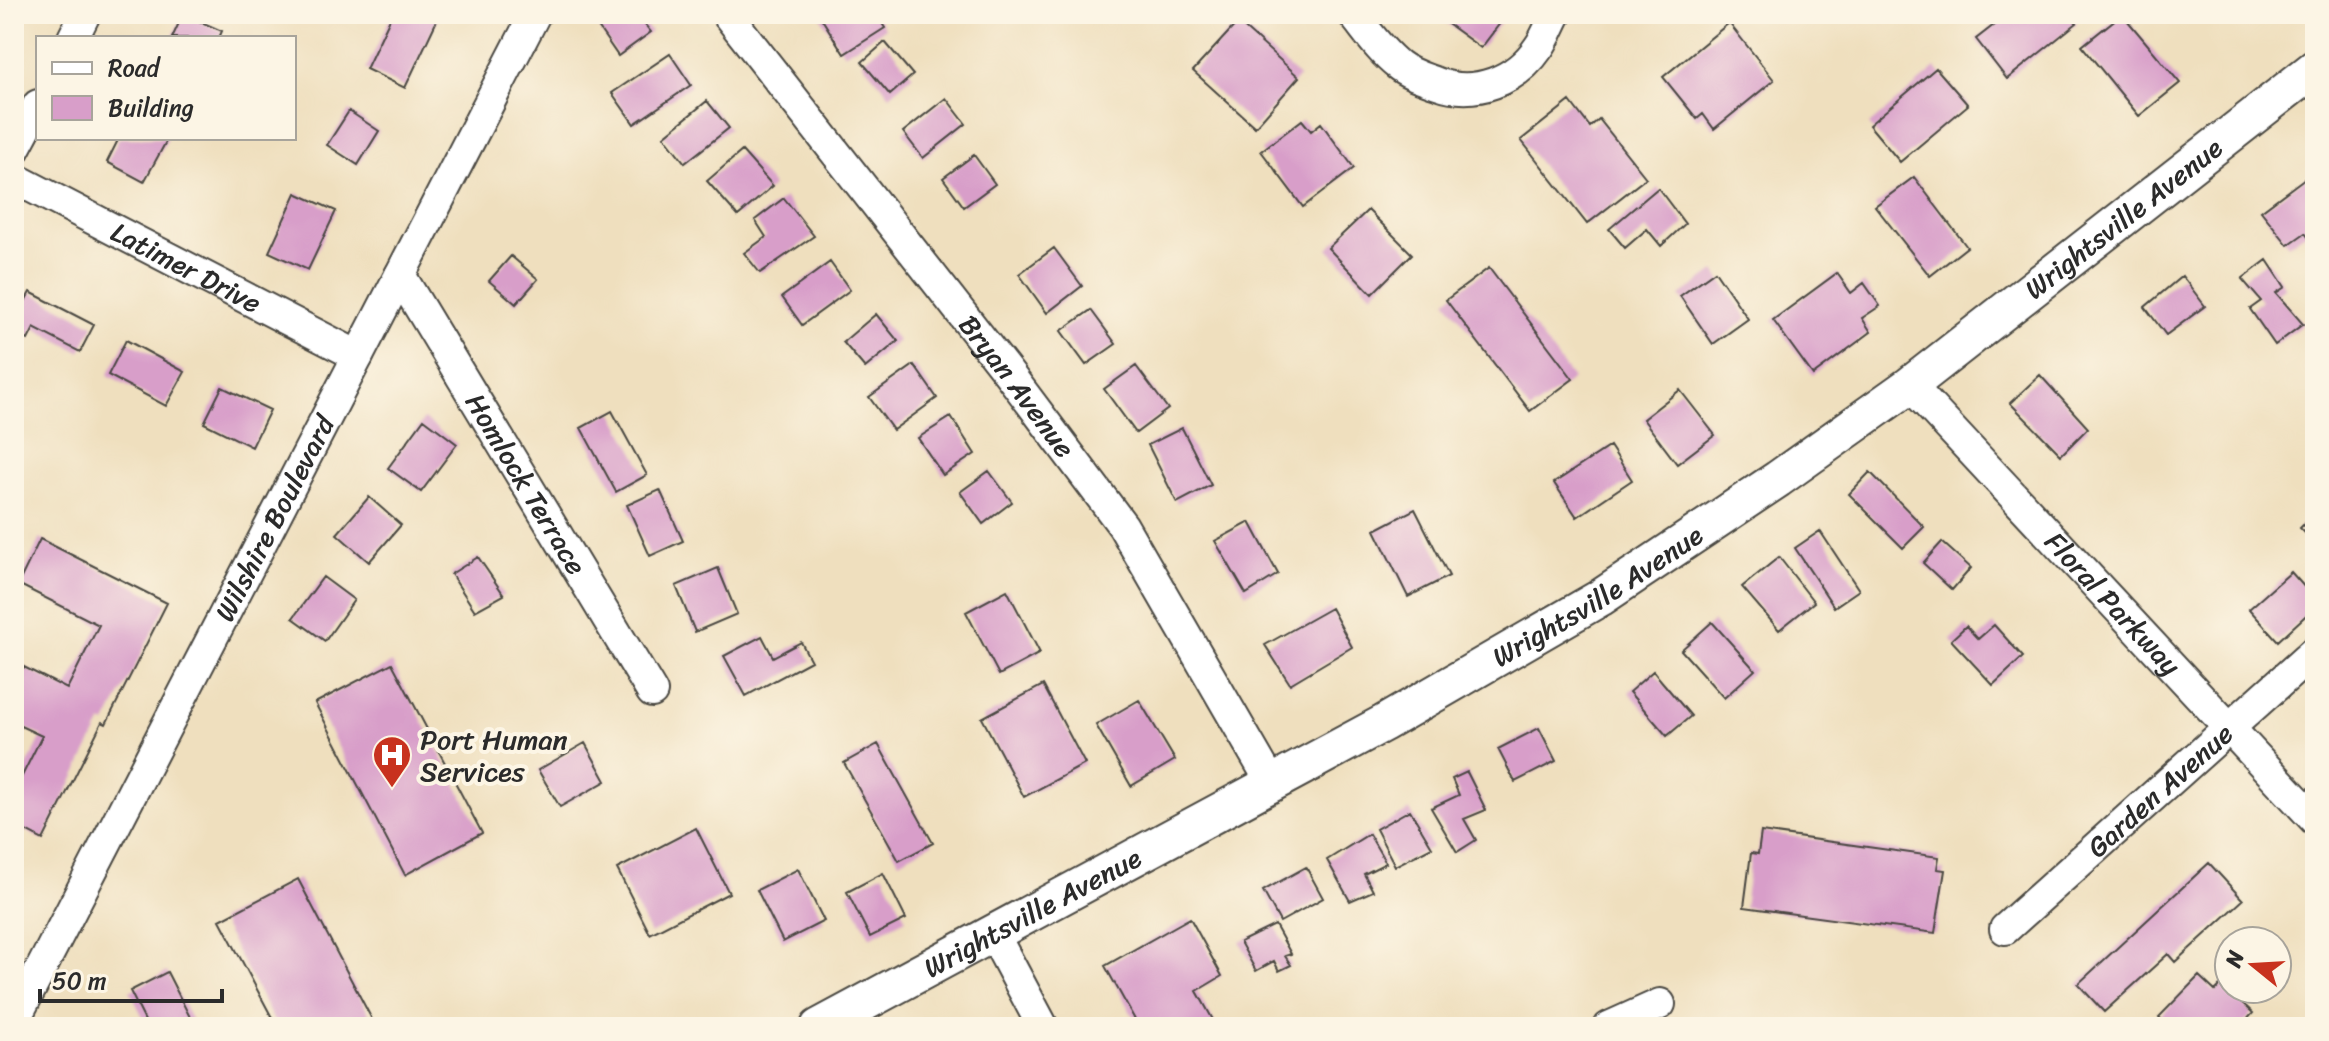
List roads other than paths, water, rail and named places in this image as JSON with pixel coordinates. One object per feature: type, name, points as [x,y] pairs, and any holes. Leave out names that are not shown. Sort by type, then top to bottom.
[{"type":"street","points":[[74,36],[85,14]]},
{"type":"street","name":"Wilshire Boulevard","points":[[14,1021],[535,14]]},
{"type":"street","name":"Bryan Avenue","points":[[727,14],[1123,526],[1271,782]]},
{"type":"street","points":[[1353,14],[1399,67],[1443,85],[1468,90],[1497,83],[1518,69],[1539,48],[1556,14]]},
{"type":"street","name":"Wrightsville Avenue","points":[[819,1027],[1384,723],[1600,598],[1778,479],[1910,385],[2315,68]]},
{"type":"street","points":[[14,150],[36,109]]},
{"type":"street","name":"Latimer Drive","points":[[14,178],[358,356]]},
{"type":"street","name":"Homlock Terrace","points":[[400,275],[652,692]]},
{"type":"street","name":"Floral Parkway","points":[[1910,385],[2315,820]]},
{"type":"street","name":"Garden Avenue","points":[[2005,929],[2315,651]]},
{"type":"street","points":[[993,933],[1043,1027]]},
{"type":"street","points":[[1609,1027],[1660,1004]]},
{"type":"place","name":"Port Human Services","points":[[392,789]]}]
